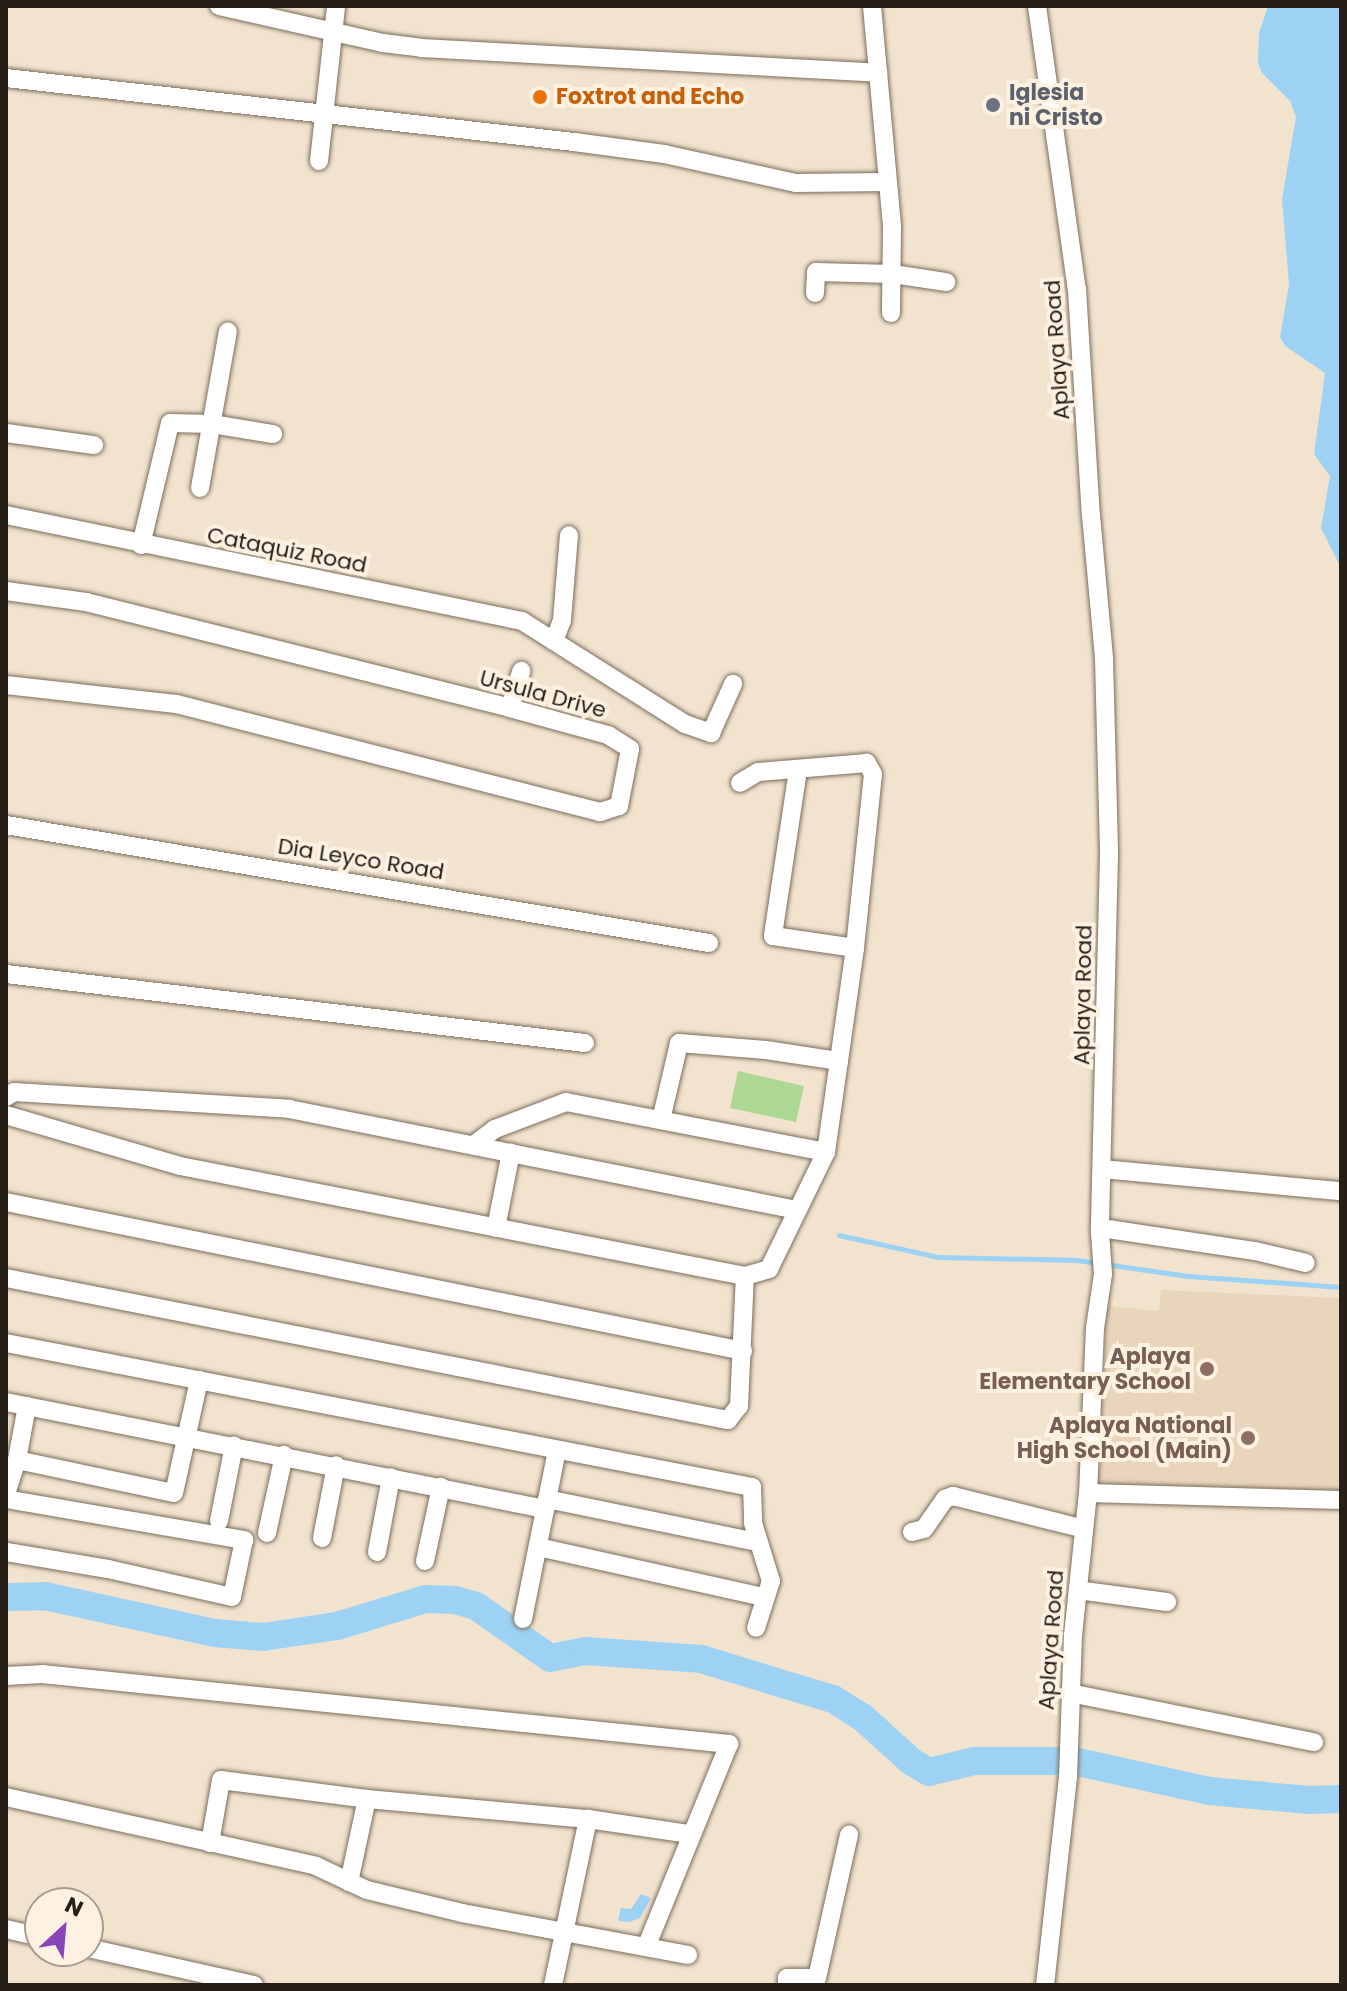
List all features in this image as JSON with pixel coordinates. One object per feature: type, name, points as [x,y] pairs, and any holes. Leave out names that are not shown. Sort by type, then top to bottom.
[{"type":"street","points":[[219,6],[332,32],[421,48],[878,73]]},
{"type":"street","points":[[319,161],[336,6]]},
{"type":"street","points":[[872,6],[893,274],[891,313]]},
{"type":"street","name":"Aplaya Road","points":[[1037,6],[1077,289],[1091,515],[1104,659],[1109,854],[1101,1228],[1104,1265],[1095,1328],[1088,1493],[1070,1693],[1068,1777],[1045,1985]]},
{"type":"street","points":[[6,78],[664,154],[796,183],[887,182]]},
{"type":"street","points":[[815,293],[816,272],[893,274],[946,282]]},
{"type":"street","points":[[200,488],[228,331]]},
{"type":"street","points":[[141,545],[170,423],[212,424],[273,434]]},
{"type":"street","points":[[6,433],[94,445]]},
{"type":"street","name":"Cataquiz Road","points":[[6,515],[522,621],[685,724],[711,733],[733,684]]},
{"type":"street","points":[[554,641],[562,620],[569,535]]},
{"type":"street","name":"Ursula Drive","points":[[6,591],[86,602],[510,708],[608,735],[630,749],[619,806],[600,812],[176,704],[6,685]]},
{"type":"street","points":[[510,708],[521,671]]},
{"type":"street","points":[[6,1115],[180,1166],[360,1198],[745,1276],[769,1269],[826,1152],[855,948],[873,774],[867,763],[758,772],[740,783]]},
{"type":"street","points":[[798,770],[773,936],[855,948]]},
{"type":"street","name":"Dia Leyco Road","points":[[6,825],[709,943]]},
{"type":"street","points":[[6,974],[585,1043]]},
{"type":"street","points":[[661,1120],[679,1043],[839,1061]]},
{"type":"street","points":[[6,1097],[14,1092],[289,1109],[797,1210]]},
{"type":"street","points":[[475,1144],[495,1129],[566,1102],[826,1152]]},
{"type":"street","points":[[496,1228],[511,1152]]},
{"type":"street","points":[[1102,1169],[1341,1191]]},
{"type":"street","points":[[6,1202],[743,1351]]},
{"type":"street","points":[[1101,1228],[1255,1251],[1306,1263]]},
{"type":"street","points":[[6,1278],[728,1420],[739,1406],[745,1276]]},
{"type":"street","points":[[6,1343],[752,1487],[757,1542],[771,1581],[756,1628]]},
{"type":"street","points":[[17,1460],[174,1493],[199,1380]]},
{"type":"street","points":[[6,1402],[441,1487],[757,1542]]},
{"type":"street","points":[[6,1552],[108,1569],[232,1597],[244,1540],[6,1496],[17,1460],[27,1406]]},
{"type":"street","points":[[219,1521],[234,1445]]},
{"type":"street","points":[[523,1619],[557,1450]]},
{"type":"street","points":[[267,1533],[284,1455]]},
{"type":"street","points":[[322,1538],[336,1465]]},
{"type":"street","points":[[377,1552],[391,1477]]},
{"type":"street","points":[[425,1561],[441,1487]]},
{"type":"street","points":[[1088,1493],[1341,1500]]},
{"type":"street","points":[[912,1532],[924,1529],[945,1499],[953,1496],[1084,1529]]},
{"type":"street","points":[[538,1547],[764,1597]]},
{"type":"street","points":[[1078,1590],[1167,1602]]},
{"type":"street","points":[[6,1676],[42,1674],[729,1744],[646,1947]]},
{"type":"street","points":[[1070,1693],[1314,1742]]},
{"type":"street","points":[[210,1843],[221,1780],[367,1799],[588,1819],[690,1834]]},
{"type":"street","points":[[6,1797],[316,1866],[349,1882],[462,1913],[567,1930],[688,1955]]},
{"type":"street","points":[[349,1882],[367,1799]]},
{"type":"street","points":[[553,1985],[588,1819]]},
{"type":"street","points":[[787,1985],[787,1978],[817,1978],[849,1835]]},
{"type":"street","points":[[104,1952],[254,1985]]},
{"type":"shaded area","name":"Aplaya Elementary School","points":[[1161,1290],[1341,1298],[1341,1498],[1098,1491],[1107,1306],[1159,1311]]},
{"type":"green space","points":[[738,1071],[804,1086],[796,1122],[730,1108]]},
{"type":"water","points":[[1268,6],[1341,6],[1341,568],[1321,528],[1330,476],[1314,454],[1325,373],[1285,346],[1280,337],[1289,285],[1282,199],[1296,117],[1290,101],[1262,73],[1258,63],[1259,33]]},
{"type":"water","points":[[641,1894],[651,1898],[640,1918],[630,1922],[618,1921],[621,1908],[631,1909]]},
{"type":"waterway","points":[[839,1235],[938,1257],[1077,1260],[1188,1276],[1341,1287]]},
{"type":"waterway","points":[[6,1597],[45,1596],[215,1633],[263,1637],[337,1626],[426,1599],[455,1600],[476,1606],[550,1658],[585,1651],[701,1659],[833,1699],[862,1717],[912,1762],[929,1772],[974,1761],[1073,1761],[1209,1791],[1310,1800],[1341,1799]]},
{"type":"place","name":"Foxtrot and Echo","points":[[540,97]]},
{"type":"place","name":"Iglesia ni Cristo","points":[[993,105]]},
{"type":"place","name":"Aplaya Elementary School","points":[[1207,1369]]},
{"type":"place","name":"Aplaya National High School (Main)","points":[[1248,1438]]}]
